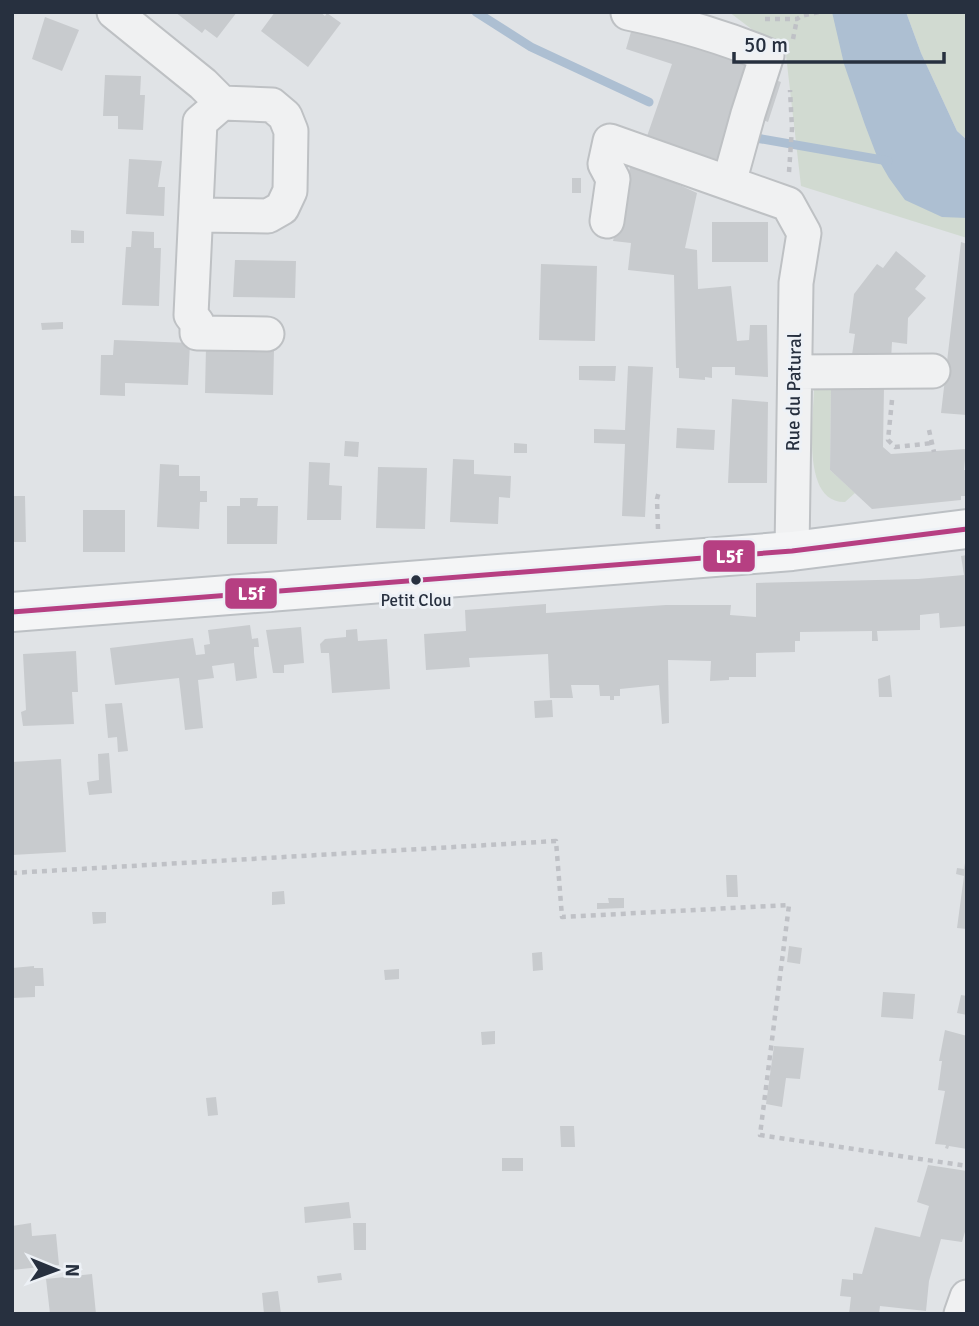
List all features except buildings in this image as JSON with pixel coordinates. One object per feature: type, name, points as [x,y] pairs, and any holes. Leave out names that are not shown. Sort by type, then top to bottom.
[{"type":"main road","points":[[12,612],[792,551],[967,529]]},
{"type":"street","points":[[114,12],[203,84],[222,103]]},
{"type":"street","points":[[607,221],[613,178],[605,164],[610,141],[730,183],[767,55],[724,37],[673,22],[628,13]]},
{"type":"street","points":[[195,215],[268,216],[282,208],[290,191],[291,131],[285,116],[272,105],[222,103],[200,121],[195,215],[191,315],[197,323],[197,333],[267,334]]},
{"type":"street","name":"Rue du Patural","points":[[730,183],[788,204],[804,233],[796,283],[792,551]]},
{"type":"street","points":[[794,372],[933,371]]},
{"type":"street","points":[[961,1314],[967,1297]]},
{"type":"path","points":[[763,19],[819,12]]},
{"type":"path","points":[[789,161],[792,128]]},
{"type":"path","points":[[894,371],[888,440],[895,447],[933,443]]},
{"type":"path","points":[[929,430],[934,452]]},
{"type":"path","points":[[12,873],[556,841],[562,917],[789,905],[760,1135],[967,1166]]},
{"type":"shaded area","points":[[729,12],[857,12],[967,176],[967,238],[801,186],[786,55]]},
{"type":"shaded area","points":[[906,12],[967,12],[967,140],[957,131],[921,53]]},
{"type":"shaded area","points":[[814,387],[831,387],[830,470],[855,493],[845,502],[831,499],[821,489],[815,474],[812,436]]},
{"type":"water","points":[[832,12],[906,12],[921,53],[957,131],[967,140],[967,218],[942,217],[905,200],[889,178],[878,159],[844,64]]},
{"type":"waterway","points":[[476,12],[531,47],[649,102]]},
{"type":"waterway","points":[[756,138],[888,161]]},
{"type":"transit line","name":"L5f","points":[[12,612],[792,551],[967,529]]},
{"type":"place","name":"Petit Clou","points":[[416,580]]}]
